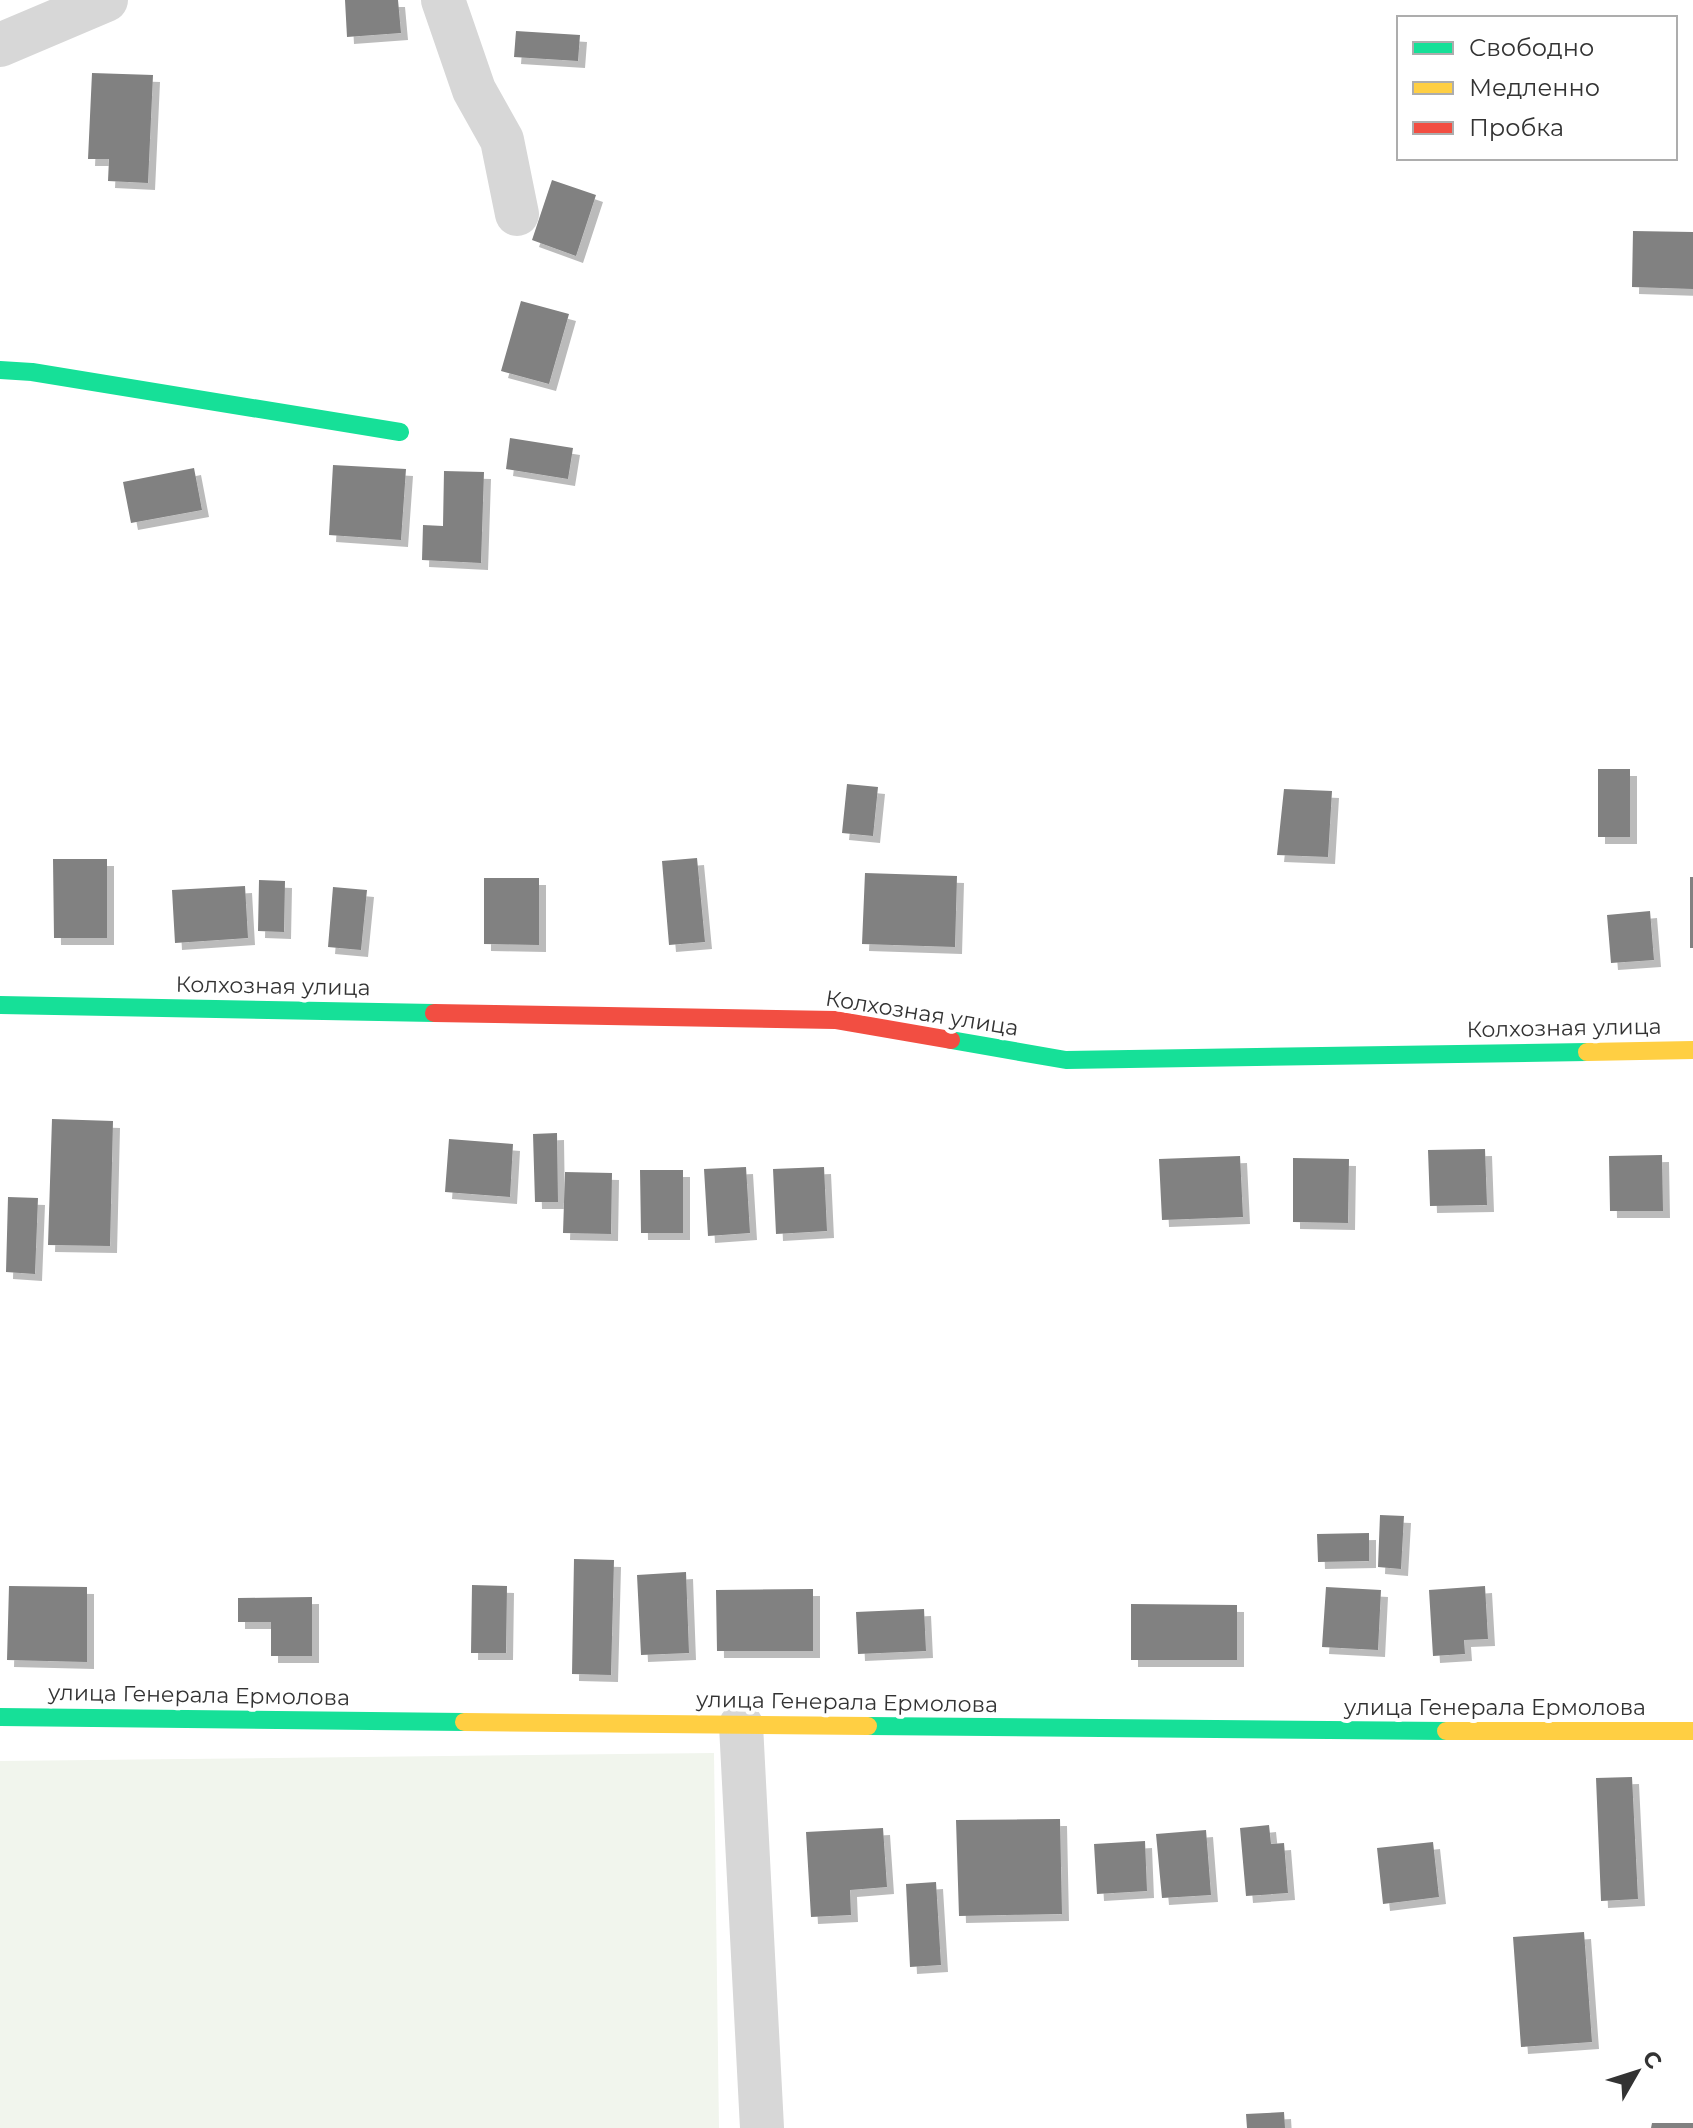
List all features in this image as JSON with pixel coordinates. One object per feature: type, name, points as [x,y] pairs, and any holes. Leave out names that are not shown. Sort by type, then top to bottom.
[{"type":"street","points":[[0,45],[106,0]]},
{"type":"street","points":[[443,0],[474,90],[502,140],[517,214]]},
{"type":"street","points":[[0,370],[32,372],[400,432]]},
{"type":"street","name":"Колхозная улица","points":[[0,1005],[835,1020],[1066,1060],[1693,1050]]},
{"type":"street","name":"улица Генерала Ермолова","points":[[0,1717],[1601,1733],[1693,1731]]},
{"type":"street","points":[[741,1725],[762,2128]]},
{"type":"shaded area","points":[[714,1753],[719,2128],[0,2128],[0,1761]]},
{"type":"building","points":[[345,0],[398,0],[401,33],[347,37]]},
{"type":"building","points":[[516,31],[580,35],[578,61],[514,57]]},
{"type":"building","points":[[92,73],[153,75],[148,183],[108,181],[109,159],[88,159]]},
{"type":"building","points":[[552,180],[596,195],[576,256],[532,240]]},
{"type":"building","points":[[1633,231],[1693,232],[1693,289],[1632,287]]},
{"type":"building","points":[[521,301],[569,314],[549,384],[501,371]]},
{"type":"building","points":[[510,438],[573,448],[568,479],[506,469]]},
{"type":"building","points":[[333,465],[406,469],[401,540],[329,535]]},
{"type":"building","points":[[194,468],[202,510],[131,523],[123,482]]},
{"type":"building","points":[[444,471],[484,472],[481,563],[422,560],[423,525],[443,526]]},
{"type":"building","points":[[1598,769],[1630,769],[1630,837],[1598,837]]},
{"type":"building","points":[[847,784],[878,787],[873,836],[842,833]]},
{"type":"building","points":[[1284,789],[1332,791],[1328,857],[1277,855]]},
{"type":"building","points":[[697,858],[705,942],[669,945],[662,861]]},
{"type":"building","points":[[53,859],[107,859],[107,938],[54,938]]},
{"type":"building","points":[[865,873],[957,876],[955,947],[862,944]]},
{"type":"building","points":[[1690,877],[1693,877],[1693,948],[1690,948]]},
{"type":"building","points":[[484,878],[539,878],[539,945],[484,944]]},
{"type":"building","points":[[259,880],[285,881],[284,932],[258,931]]},
{"type":"building","points":[[245,886],[248,938],[175,943],[172,890]]},
{"type":"building","points":[[333,887],[367,890],[361,950],[328,947]]},
{"type":"building","points":[[1650,911],[1654,960],[1611,963],[1607,915]]},
{"type":"building","points":[[52,1119],[113,1121],[110,1246],[48,1245]]},
{"type":"building","points":[[557,1133],[558,1202],[535,1202],[533,1134]]},
{"type":"building","points":[[449,1139],[513,1144],[510,1197],[445,1192]]},
{"type":"building","points":[[1485,1149],[1487,1205],[1430,1206],[1428,1150]]},
{"type":"building","points":[[1662,1155],[1663,1211],[1610,1211],[1609,1156]]},
{"type":"building","points":[[1240,1156],[1243,1217],[1162,1220],[1159,1159]]},
{"type":"building","points":[[1293,1158],[1349,1159],[1348,1223],[1293,1222]]},
{"type":"building","points":[[746,1167],[750,1233],[708,1236],[704,1169]]},
{"type":"building","points":[[824,1167],[827,1231],[776,1234],[773,1169]]},
{"type":"building","points":[[640,1170],[683,1170],[683,1233],[641,1233]]},
{"type":"building","points":[[565,1172],[612,1173],[611,1234],[563,1233]]},
{"type":"building","points":[[8,1197],[38,1198],[35,1274],[6,1272]]},
{"type":"building","points":[[1380,1515],[1404,1516],[1401,1569],[1378,1567]]},
{"type":"building","points":[[1369,1533],[1369,1561],[1318,1562],[1317,1534]]},
{"type":"building","points":[[574,1559],[614,1560],[611,1675],[572,1674]]},
{"type":"building","points":[[686,1572],[689,1653],[641,1655],[637,1575]]},
{"type":"building","points":[[472,1585],[507,1586],[506,1653],[471,1653]]},
{"type":"building","points":[[9,1586],[87,1587],[87,1662],[7,1660]]},
{"type":"building","points":[[1485,1586],[1488,1639],[1464,1640],[1465,1654],[1433,1656],[1429,1590]]},
{"type":"building","points":[[1326,1587],[1381,1590],[1378,1650],[1322,1647]]},
{"type":"building","points":[[813,1589],[813,1651],[717,1651],[716,1590]]},
{"type":"building","points":[[312,1597],[312,1656],[271,1656],[271,1622],[238,1622],[238,1598]]},
{"type":"building","points":[[1131,1604],[1237,1605],[1237,1660],[1131,1660]]},
{"type":"building","points":[[924,1609],[926,1651],[858,1654],[856,1612]]},
{"type":"building","points":[[1632,1777],[1638,1899],[1601,1901],[1596,1778]]},
{"type":"building","points":[[1060,1819],[1062,1914],[959,1916],[956,1820]]},
{"type":"building","points":[[1269,1825],[1271,1844],[1284,1843],[1288,1893],[1246,1896],[1240,1828]]},
{"type":"building","points":[[883,1828],[887,1887],[850,1890],[851,1915],[811,1917],[806,1832]]},
{"type":"building","points":[[1206,1830],[1211,1895],[1162,1898],[1156,1834]]},
{"type":"building","points":[[1145,1841],[1147,1891],[1097,1894],[1094,1844]]},
{"type":"building","points":[[1433,1842],[1439,1897],[1383,1904],[1377,1848]]},
{"type":"building","points":[[936,1882],[941,1965],[910,1967],[906,1884]]},
{"type":"building","points":[[1584,1932],[1592,2042],[1521,2047],[1513,1937]]},
{"type":"building","points":[[1284,2112],[1285,2128],[1247,2128],[1246,2114]]},
{"type":"building","points":[[1652,2123],[1693,2123],[1693,2128],[1651,2128]]},
{"type":"traffic: fast","points":[[0,370],[32,372],[400,432]]},
{"type":"traffic: fast","points":[[0,1005],[434,1013]]},
{"type":"traffic: fast","points":[[951,1040],[1066,1060],[1587,1052]]},
{"type":"traffic: fast","points":[[0,1717],[464,1722]]},
{"type":"traffic: fast","points":[[868,1726],[1446,1731]]},
{"type":"traffic: slow","points":[[1587,1052],[1693,1050]]},
{"type":"traffic: slow","points":[[464,1722],[868,1726]]},
{"type":"traffic: slow","points":[[1446,1731],[1693,1731]]},
{"type":"traffic: jam","points":[[434,1013],[835,1020],[951,1040]]}]
